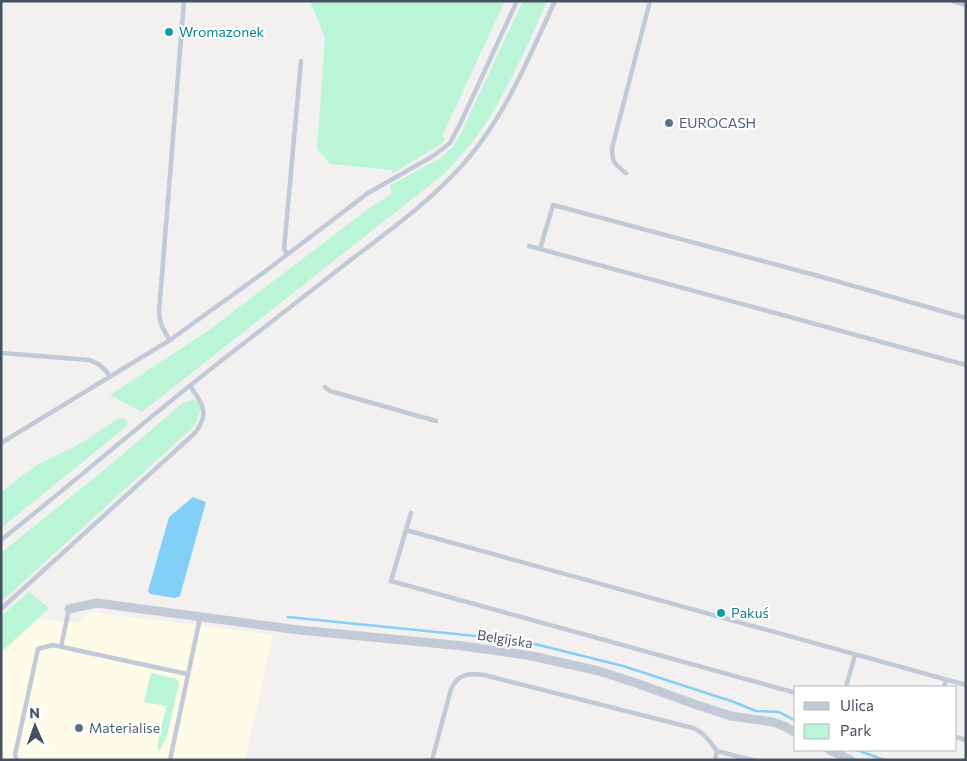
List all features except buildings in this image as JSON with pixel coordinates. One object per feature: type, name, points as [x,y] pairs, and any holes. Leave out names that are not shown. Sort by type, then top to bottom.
[{"type":"street","name":"Belgijska","points":[[70,609],[97,604],[299,630],[463,646],[532,656],[599,671],[731,716],[773,722],[794,732]]},
{"type":"street","points":[[831,751],[851,760]]},
{"type":"lane","points":[[170,340],[161,325],[159,312],[184,1]]},
{"type":"lane","points":[[1,444],[196,323],[368,193],[433,156],[450,142],[517,1]]},
{"type":"lane","points":[[1,540],[227,356],[434,194],[481,142],[502,111],[555,1]]},
{"type":"lane","points":[[626,173],[612,159],[612,148],[650,1]]},
{"type":"lane","points":[[953,1],[966,4]]},
{"type":"lane","points":[[287,254],[284,249],[301,61]]},
{"type":"lane","points":[[540,249],[553,205],[815,275],[966,318]]},
{"type":"lane","points":[[529,246],[966,366]]},
{"type":"lane","points":[[1,353],[89,360],[101,365],[110,377]]},
{"type":"lane","points":[[1,609],[195,433],[200,426],[204,409],[201,401],[190,386]]},
{"type":"lane","points":[[325,387],[330,391],[436,422]]},
{"type":"lane","points":[[411,513],[392,581],[794,692]]},
{"type":"lane","points":[[406,530],[966,685]]},
{"type":"lane","points":[[61,647],[70,609]]},
{"type":"lane","points":[[170,760],[200,618]]},
{"type":"lane","points":[[17,760],[15,755],[38,649],[53,645],[187,674]]},
{"type":"lane","points":[[846,686],[855,654]]},
{"type":"lane","points":[[432,760],[454,682],[464,675],[472,673],[693,728],[702,733],[717,750],[752,760]]},
{"type":"lane","points":[[944,686],[946,680]]},
{"type":"lane","points":[[715,760],[717,750]]},
{"type":"shaded area","points":[[90,612],[273,635],[245,760],[1,760],[1,652],[39,619],[77,623]]},
{"type":"green space","points":[[310,1],[505,1],[442,136],[445,140],[440,145],[393,173],[391,170],[331,164],[317,149],[325,38]]},
{"type":"green space","points":[[523,1],[547,1],[528,45],[491,115],[481,131],[444,174],[142,412],[110,395],[209,330],[371,207],[392,194],[389,186],[440,158],[453,147]]},
{"type":"green space","points":[[192,400],[198,402],[201,409],[196,423],[191,429],[1,602],[1,553],[183,403]]},
{"type":"green space","points":[[121,418],[126,420],[127,426],[1,528],[1,492],[35,466],[78,445]]},
{"type":"green space","points":[[29,592],[49,608],[1,652],[1,616]]},
{"type":"green space","points":[[151,673],[174,678],[179,683],[167,736],[158,753],[158,742],[166,706],[144,702]]},
{"type":"water","points":[[193,497],[206,502],[180,596],[175,598],[150,594],[148,591],[169,517]]},
{"type":"waterway","points":[[288,617],[531,643],[623,666],[756,711],[779,712],[794,720]]},
{"type":"waterway","points":[[860,751],[884,760]]},
{"type":"place","name":"Wromazonek","points":[[169,32]]},
{"type":"place","name":"EUROCASH","points":[[669,123]]},
{"type":"place","name":"Pakuś","points":[[721,613]]},
{"type":"place","name":"Materialise","points":[[79,728]]}]
